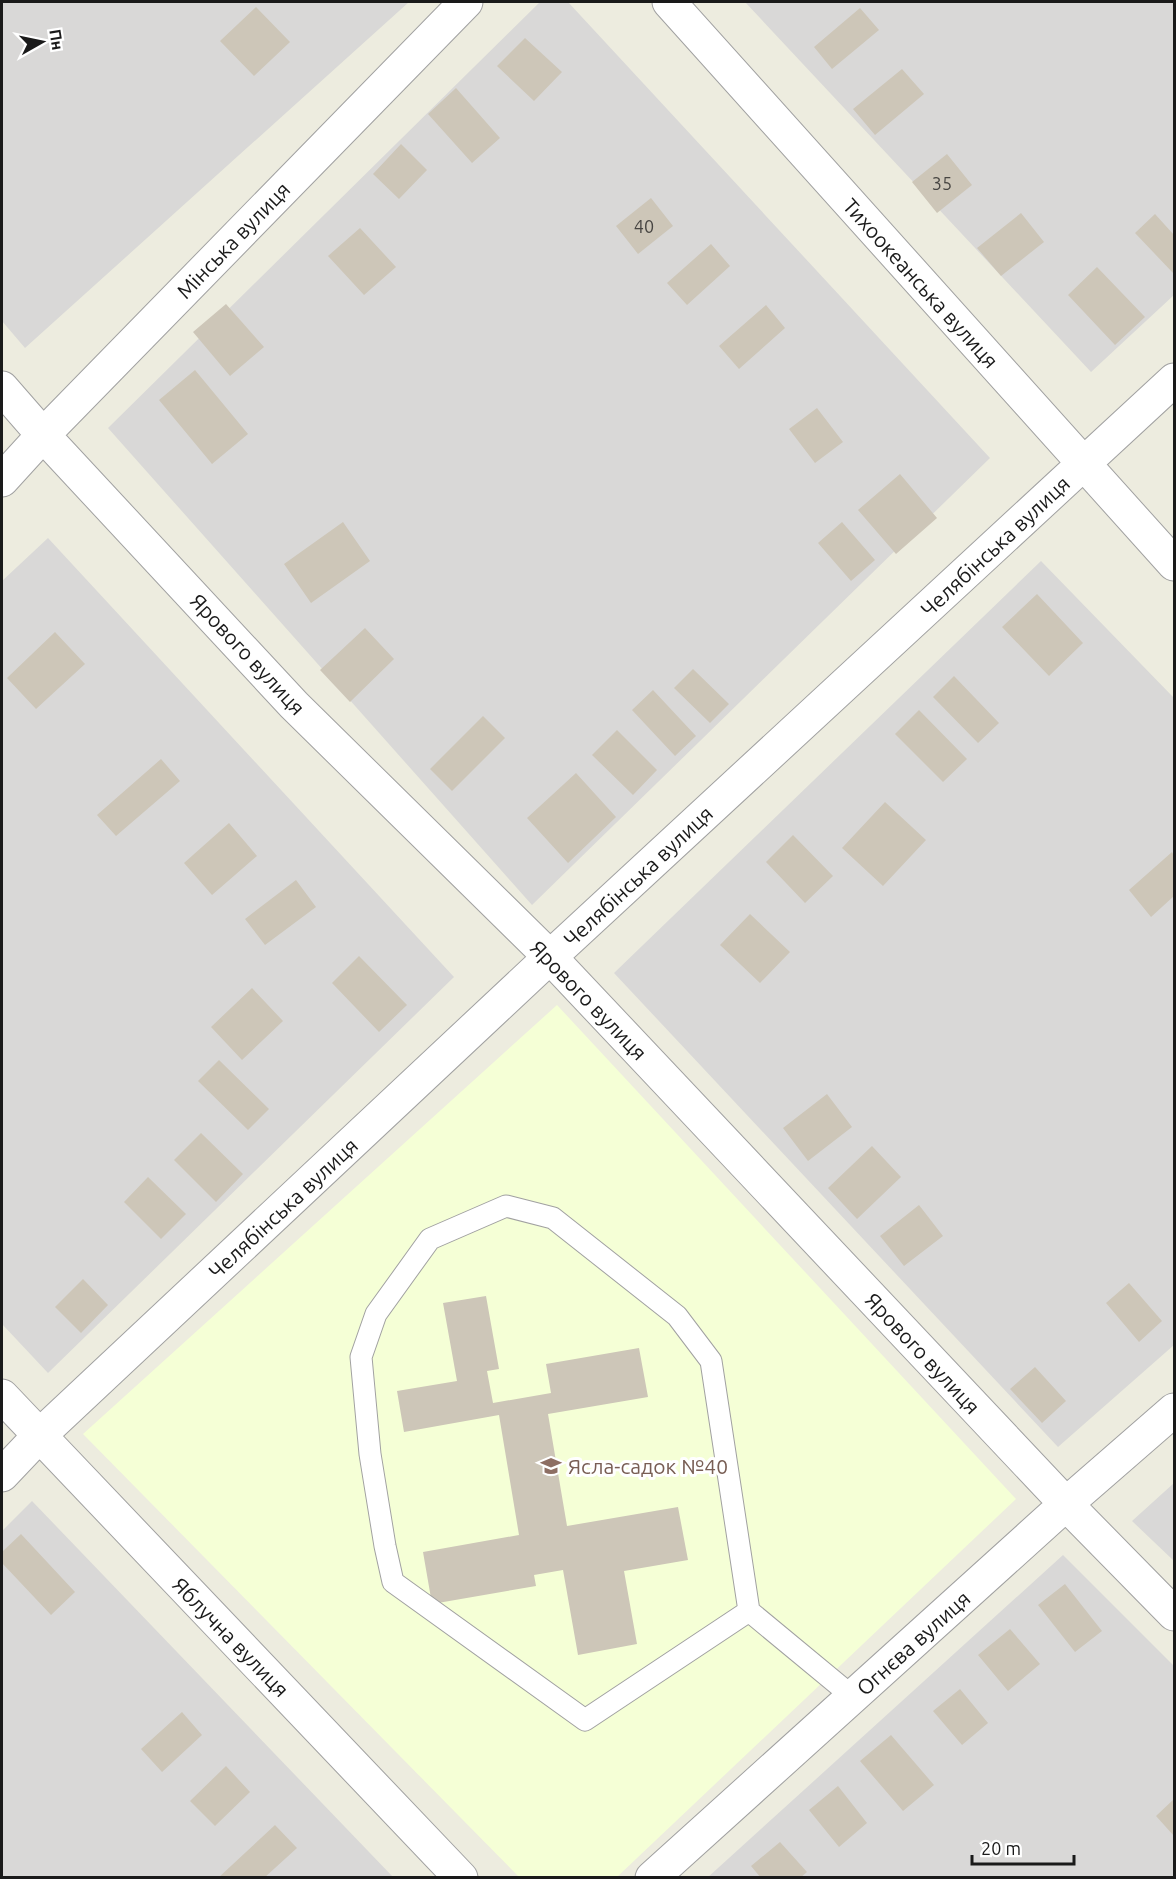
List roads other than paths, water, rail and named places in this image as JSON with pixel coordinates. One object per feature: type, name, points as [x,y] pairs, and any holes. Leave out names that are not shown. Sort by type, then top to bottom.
[{"type":"street","name":"Мінська вулиця","points":[[2,480],[43,435],[466,2]]},
{"type":"street","name":"Тихоокеанська вулиця","points":[[669,2],[1174,564]]},
{"type":"street","name":"Челябінська вулиця","points":[[2,1475],[39,1436],[550,957],[1174,381]]},
{"type":"street","name":"Ярового вулиця","points":[[2,388],[294,705],[550,957],[1066,1504],[1174,1614]]},
{"type":"street","name":"Яблучна вулиця","points":[[2,1396],[461,1878]]},
{"type":"street","name":"Огнєва вулиця","points":[[652,1878],[1066,1504],[1174,1410]]},
{"type":"lane","points":[[749,1611],[585,1720],[393,1582],[370,1454],[361,1358],[376,1314],[430,1239],[506,1206],[552,1218],[678,1316],[711,1361],[749,1611],[853,1696]]},
{"type":"place","name":"Ясла-садок №40","points":[[551,1466]]}]
